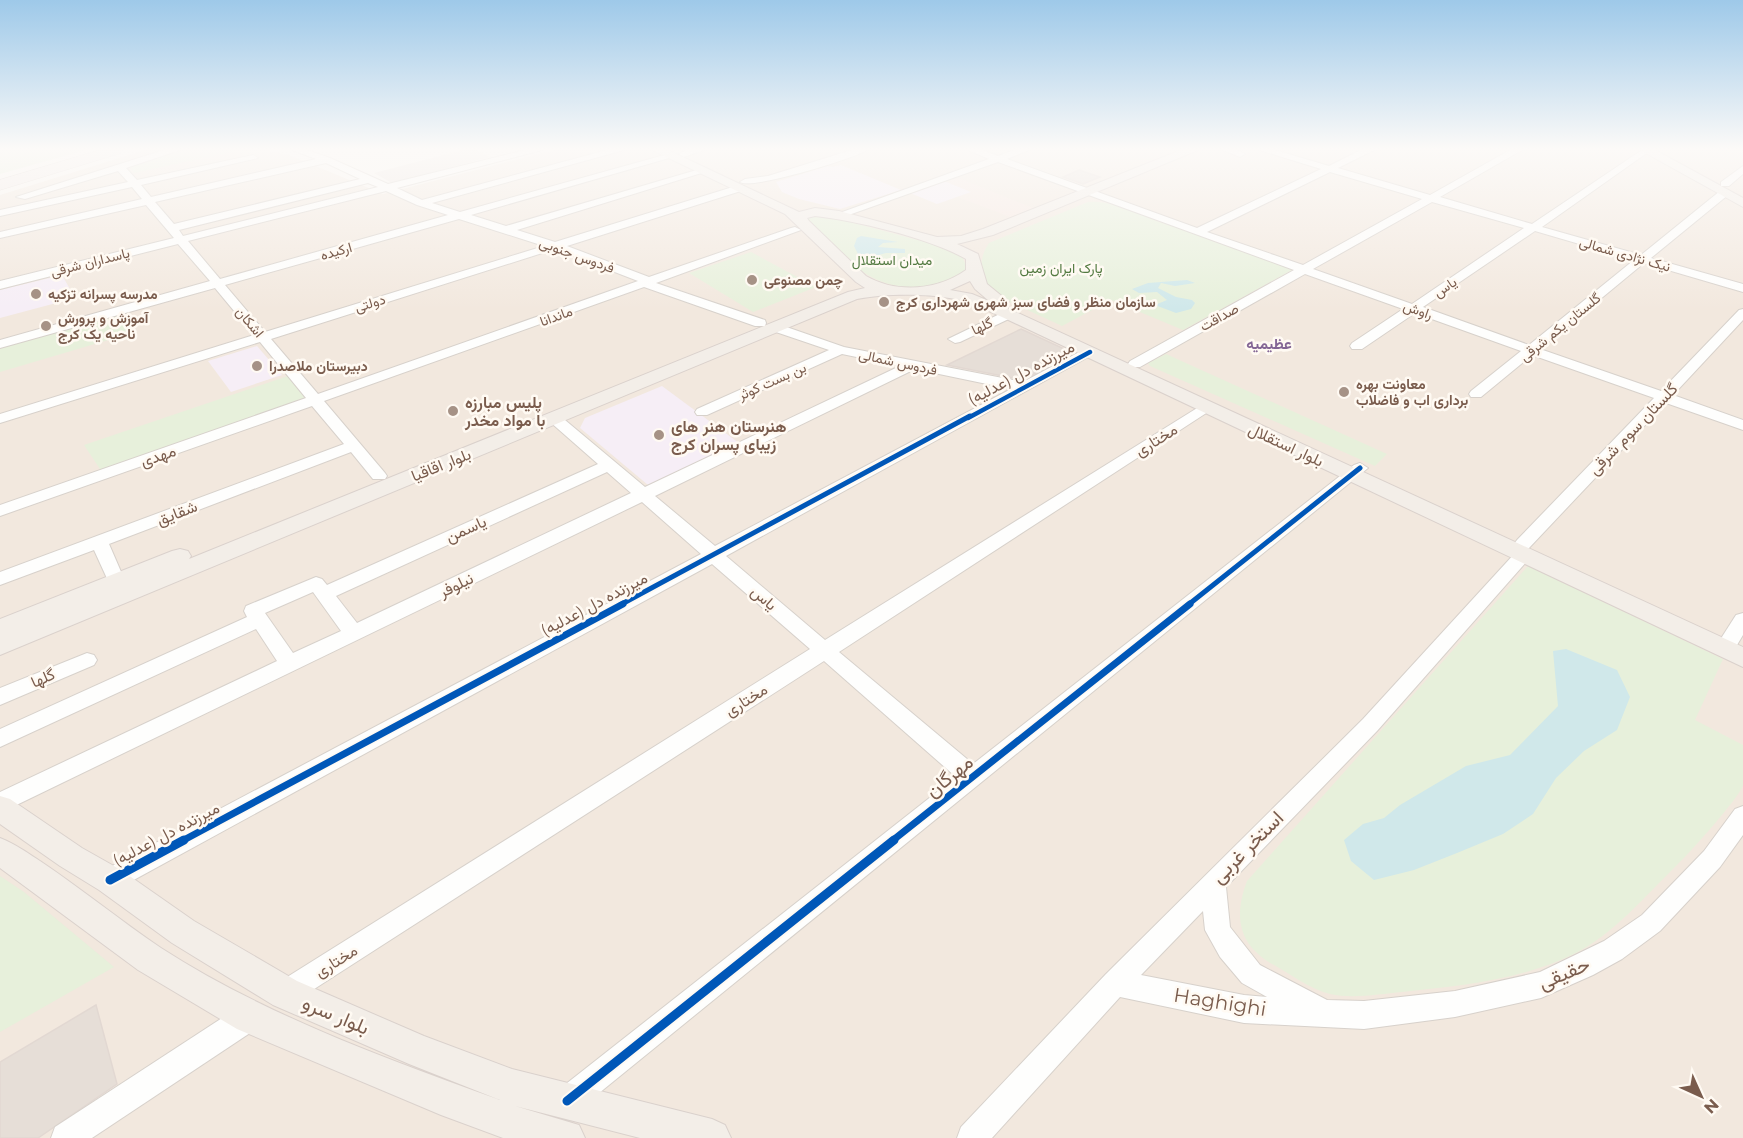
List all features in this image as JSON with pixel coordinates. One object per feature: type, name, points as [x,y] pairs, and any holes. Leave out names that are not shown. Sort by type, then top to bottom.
[{"type":"main road","points":[[775,203],[797,217],[861,279],[884,289],[923,291],[950,286],[967,279],[981,242]]},
{"type":"main road","points":[[797,217],[802,214],[823,212],[933,240],[962,240],[1066,203]]},
{"type":"main road","points":[[962,240],[961,243],[967,245],[981,242],[1070,203]]},
{"type":"main road","points":[[933,240],[974,265]]},
{"type":"main road","name":"بلوار استقلال","points":[[974,265],[978,282],[976,294]]},
{"type":"main road","name":"بلوار اقاقیا","points":[[0,646],[554,418],[768,325],[843,290],[861,279]]},
{"type":"main road","name":"بلوار اقاقیا","points":[[0,628],[379,476],[768,325],[853,295],[884,289]]},
{"type":"main road","name":"بلوار استقلال","points":[[923,291],[976,294],[1002,302],[1356,472],[1739,648]]},
{"type":"main road","name":"بلوار استقلال","points":[[976,294],[1008,314],[1207,408],[1356,472]]},
{"type":"main road","name":"بلوار سرو","points":[[0,808],[71,857],[110,880],[183,932],[285,993],[421,1052],[512,1087],[712,1138]]},
{"type":"main road","name":"بلوار سرو","points":[[0,851],[150,959],[249,1017],[441,1097],[542,1136]]},
{"type":"street","points":[[0,213],[46,203]]},
{"type":"street","points":[[0,235],[144,203]]},
{"type":"street","name":"اشکان","points":[[150,203],[379,476]]},
{"type":"street","points":[[172,228],[288,203]]},
{"type":"street","name":"پاسداران شرقی","points":[[0,285],[181,239],[309,203]]},
{"type":"street","name":"فردوس جنوبی","points":[[421,203],[557,246],[650,282],[650,287],[768,325]]},
{"type":"street","name":"ارکیده","points":[[0,344],[506,203]]},
{"type":"street","points":[[505,230],[595,203]]},
{"type":"street","name":"دولتی","points":[[0,418],[693,203]]},
{"type":"street","points":[[839,215],[873,203]]},
{"type":"street","name":"راوش","points":[[1116,203],[1743,425]]},
{"type":"street","points":[[1197,232],[1258,203]]},
{"type":"street","name":"صداقت","points":[[1135,364],[1422,203]]},
{"type":"street","name":"نیک نژادی شمالی","points":[[1448,203],[1743,288]]},
{"type":"street","name":"یاس","points":[[1357,346],[1569,203]]},
{"type":"street","name":"گلستان یکم شرقی","points":[[1476,394],[1643,259],[1707,203]]},
{"type":"street","name":"ماندانا","points":[[316,400],[650,282],[797,217]]},
{"type":"street","name":"گلها","points":[[955,339],[1008,314]]},
{"type":"street","name":"گلستان سوم شرقی","points":[[1523,550],[1743,314]]},
{"type":"street","name":"فردوس شمالی","points":[[768,325],[841,350],[911,366],[1024,387]]},
{"type":"street","name":"بن بست کوثر","points":[[702,412],[841,350]]},
{"type":"street","name":"میرزنده دل (عدلیه)","points":[[110,880],[1090,352]]},
{"type":"street","name":"نیلوفر","points":[[0,803],[911,366]]},
{"type":"street","name":"مهدی","points":[[0,511],[316,400]]},
{"type":"street","name":"مختاری","points":[[285,993],[1207,408]]},
{"type":"street","name":"یاس","points":[[554,418],[973,778]]},
{"type":"street","name":"شقایق","points":[[0,579],[354,446]]},
{"type":"street","name":"یاسمن","points":[[323,594],[608,465]]},
{"type":"street","name":"مهرگان","points":[[567,1101],[1356,472]]},
{"type":"street","points":[[99,543],[116,581]]},
{"type":"street","name":"استخر غربی","points":[[972,1138],[1114,983],[1370,725],[1523,550]]},
{"type":"street","points":[[290,664],[253,611],[316,583],[354,633]]},
{"type":"street","points":[[0,738],[260,620]]},
{"type":"street","points":[[1739,648],[1743,620]]},
{"type":"street","name":"گلها","points":[[0,698],[87,660]]},
{"type":"street","name":"حقیقی","points":[[1326,1014],[1364,1015],[1455,1004],[1541,985],[1584,966],[1613,950],[1651,923],[1712,859],[1743,816]]},
{"type":"street","points":[[1213,882],[1218,930],[1251,975],[1326,1014]]},
{"type":"street","name":"Haghighi","points":[[1114,983],[1244,1009],[1326,1014]]},
{"type":"street","points":[[66,1138],[249,1017]]},
{"type":"shaded area","points":[[0,203],[1743,203],[1743,1138],[0,1138]]},
{"type":"shaded area","points":[[816,203],[859,203],[840,209]]},
{"type":"shaded area","points":[[974,203],[1021,203],[1033,208],[1010,217]]},
{"type":"shaded area","name":"مدرسه پسرانه تزکیه","points":[[62,275],[75,298],[0,318],[0,290]]},
{"type":"shaded area","points":[[257,346],[282,375],[231,392],[208,361]]},
{"type":"shaded area","name":"هنرستان هنر های زیبای پسران کرج","points":[[662,386],[739,443],[648,485],[580,428],[585,418]]},
{"type":"green space","name":"پارک ایران زمین","points":[[1085,203],[1107,203],[1292,267],[1292,270],[1183,330],[1111,300],[1062,326],[999,297],[988,285],[982,272],[982,258],[989,243]]},
{"type":"green space","name":"میدان استقلال","points":[[807,214],[839,219],[944,247],[963,258],[967,269],[962,275],[932,286],[899,286],[882,282],[867,275],[841,254],[803,216]]},
{"type":"green space","name":"چمن مصنوعی","points":[[751,252],[816,287],[753,312],[689,273]]},
{"type":"green space","points":[[120,314],[132,333],[0,372],[0,348]]},
{"type":"green space","points":[[1166,354],[1387,454],[1375,466],[1150,366],[1148,363]]},
{"type":"green space","points":[[294,374],[316,401],[104,475],[84,445]]},
{"type":"green space","points":[[1528,566],[1723,659],[1695,720],[1743,745],[1743,785],[1740,791],[1702,838],[1641,902],[1589,946],[1554,963],[1490,980],[1376,995],[1330,994],[1308,985],[1262,957],[1246,940],[1240,919],[1240,907],[1247,881]]},
{"type":"green space","points":[[0,876],[24,892],[114,967],[0,1032]]},
{"type":"water","points":[[861,236],[898,242],[883,243],[878,247],[905,249],[905,253],[886,253],[867,258],[858,254],[854,246],[857,238]]},
{"type":"water","points":[[1187,280],[1195,283],[1175,286],[1161,283],[1158,288],[1195,303],[1191,309],[1176,313],[1155,305],[1167,300],[1157,292],[1139,293],[1132,289],[1148,283]]},
{"type":"water","points":[[1566,649],[1617,670],[1630,697],[1617,730],[1584,751],[1556,778],[1533,814],[1503,834],[1414,870],[1374,880],[1351,861],[1344,840],[1363,824],[1384,818],[1400,805],[1466,766],[1510,755],[1558,706],[1553,651]]},
{"type":"building","points":[[1021,329],[1073,353],[1023,380],[947,365]]},
{"type":"building","points":[[96,1005],[117,1084],[38,1138],[0,1138],[0,1062]]},
{"type":"cycle path","points":[[110,880],[1090,352]]},
{"type":"cycle path","points":[[567,1101],[1360,468]]},
{"type":"place","name":"چمن مصنوعی","points":[[752,280]]},
{"type":"place","name":"مدرسه پسرانه تزکیه","points":[[36,294]]},
{"type":"place","name":"سازمان منظر و فضای سبز شهری شهرداری کرج","points":[[884,302]]},
{"type":"place","name":"آموزش و پرورش ناحیه یک کرج","points":[[46,326]]},
{"type":"place","name":"دبیرستان ملاصدرا","points":[[257,366]]},
{"type":"place","name":"معاونت بهره برداری اب و فاضلاب","points":[[1344,392]]},
{"type":"place","name":"پلیس مبارزه با مواد مخدر","points":[[453,411]]},
{"type":"place","name":"هنرستان هنر های زیبای پسران کرج","points":[[659,435]]},
{"type":"district","name":"عظیمیه","points":[[1269,343]]}]
